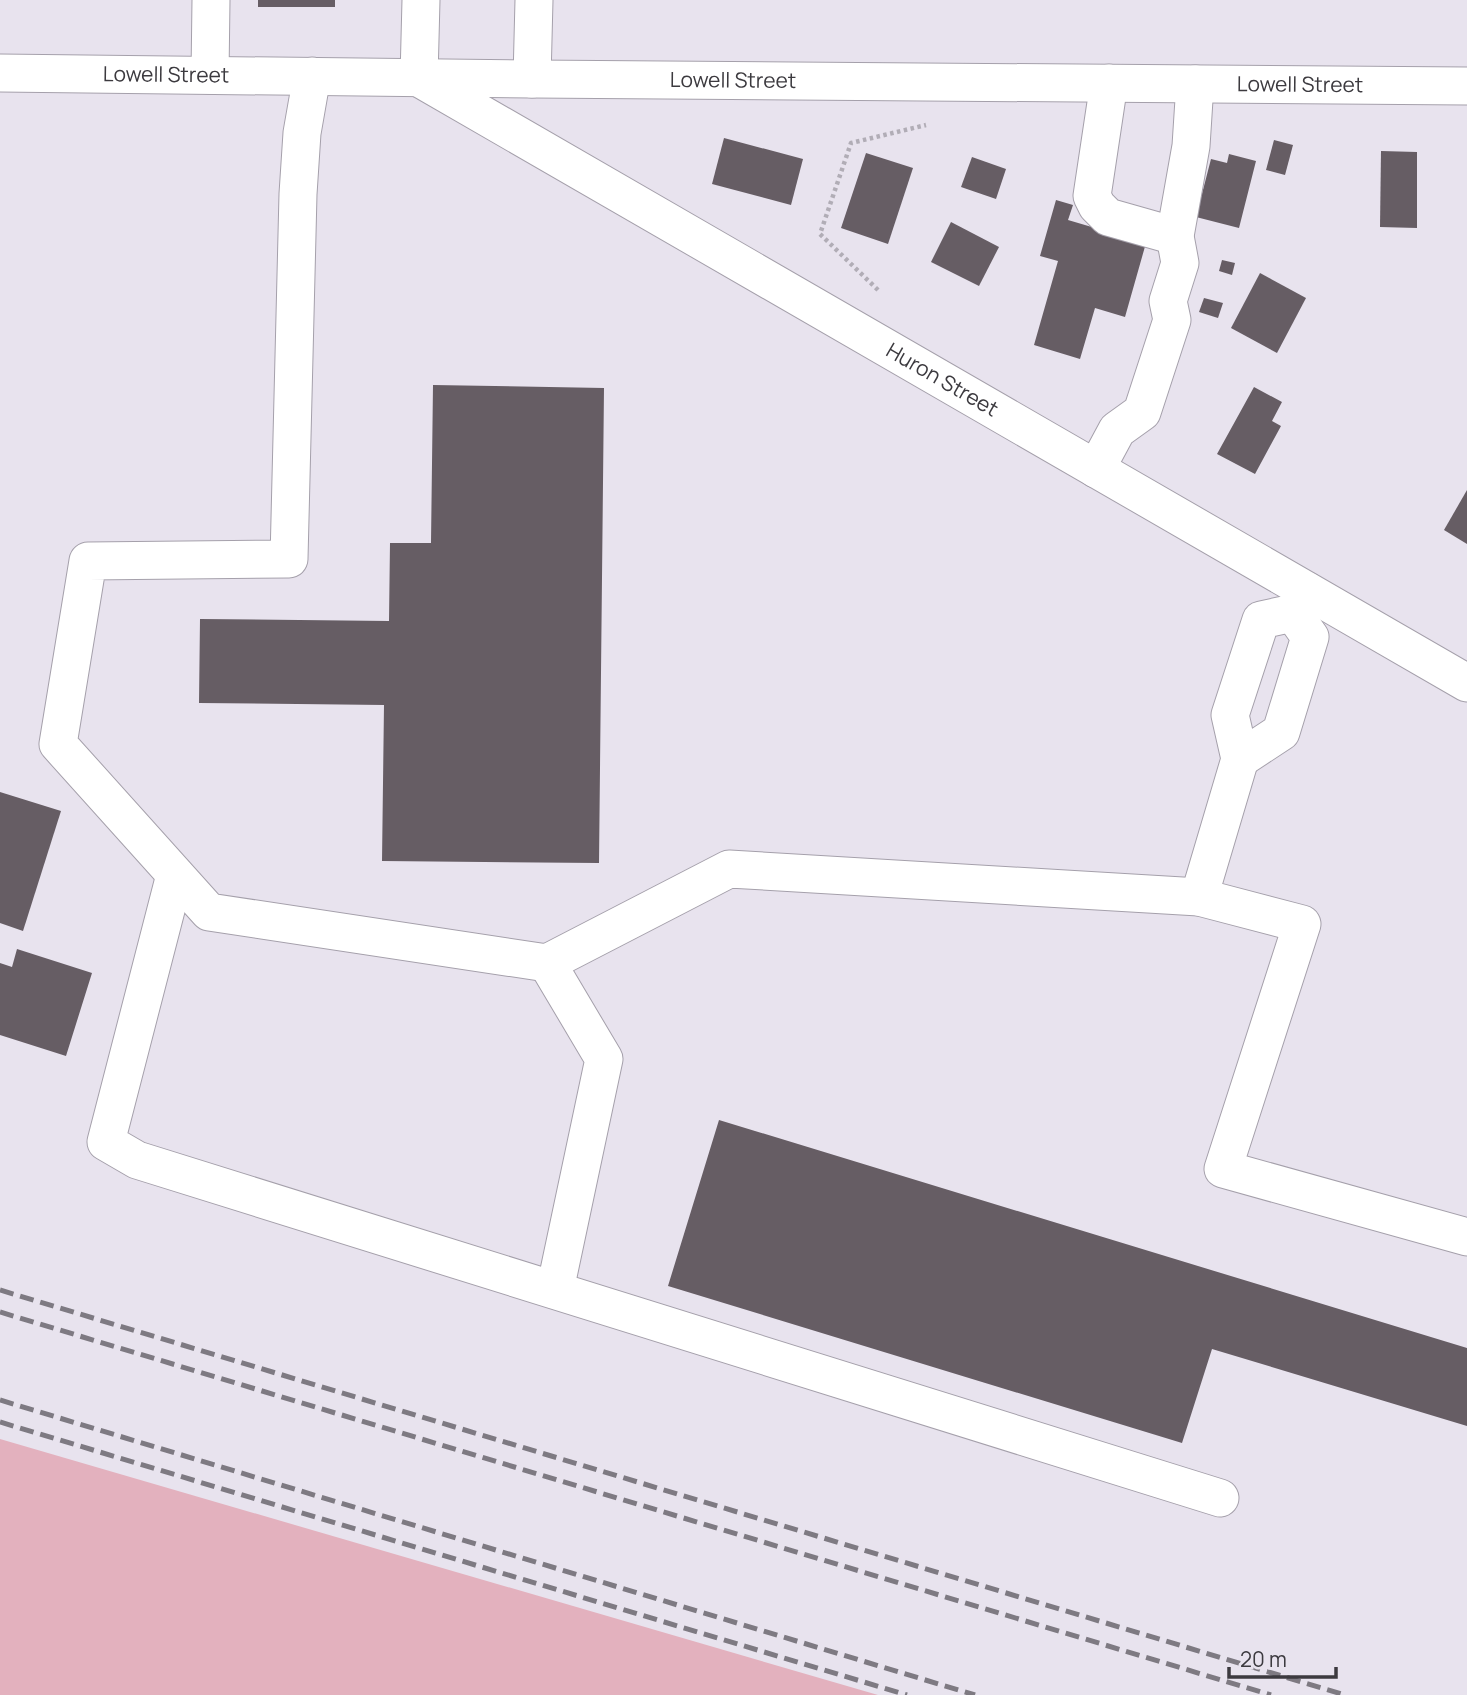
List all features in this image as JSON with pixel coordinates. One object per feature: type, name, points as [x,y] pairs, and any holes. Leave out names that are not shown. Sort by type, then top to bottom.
[{"type":"street","points":[[209,75],[211,0]]},
{"type":"street","points":[[419,78],[421,0]]},
{"type":"street","points":[[532,79],[534,0]]},
{"type":"street","name":"Lowell Street","points":[[0,73],[1467,86]]},
{"type":"street","points":[[312,76],[302,133],[298,194],[289,559],[88,561],[58,744],[209,912],[547,963],[729,869],[1199,897],[1301,924],[1223,1169],[1467,1237]]},
{"type":"street","name":"Huron Street","points":[[419,78],[1096,469],[1300,602],[1467,683]]},
{"type":"street","points":[[1109,83],[1092,197],[1108,217],[1175,236]]},
{"type":"street","points":[[1096,469],[1118,430],[1142,412],[1172,320],[1168,301],[1180,263],[1175,236],[1191,146],[1195,84]]},
{"type":"street","points":[[1199,897],[1240,759],[1230,715],[1261,620],[1300,602],[1310,637],[1281,732],[1240,759]]},
{"type":"street","points":[[175,875],[106,1142],[137,1160],[1220,1498]]},
{"type":"street","points":[[547,963],[604,1059],[555,1290]]},
{"type":"path","points":[[878,290],[820,234],[851,143],[926,125]]},
{"type":"shaded area","points":[[0,1439],[878,1695],[0,1695]]},
{"type":"building","points":[[258,0],[335,0],[335,7],[258,7]]},
{"type":"building","points":[[724,138],[803,159],[791,205],[712,184]]},
{"type":"building","points":[[1274,140],[1293,145],[1285,175],[1266,170]]},
{"type":"building","points":[[1381,151],[1417,152],[1417,228],[1380,227]]},
{"type":"building","points":[[866,153],[913,168],[888,244],[841,228]]},
{"type":"building","points":[[1229,154],[1256,161],[1239,228],[1196,217],[1211,159],[1227,163]]},
{"type":"building","points":[[972,157],[1006,169],[996,199],[961,187]]},
{"type":"building","points":[[1056,200],[1073,205],[1068,220],[1146,243],[1125,317],[1095,308],[1080,359],[1034,345],[1058,261],[1040,256]]},
{"type":"building","points":[[951,222],[999,247],[979,286],[931,262]]},
{"type":"building","points":[[1222,260],[1235,263],[1232,275],[1219,271]]},
{"type":"building","points":[[1260,273],[1306,298],[1277,353],[1231,328]]},
{"type":"building","points":[[1204,298],[1223,303],[1218,318],[1199,312]]},
{"type":"building","points":[[433,385],[604,388],[599,863],[382,861],[384,705],[199,703],[200,619],[389,621],[390,543],[431,543]]},
{"type":"building","points":[[1254,387],[1282,402],[1272,421],[1281,426],[1255,474],[1217,454]]},
{"type":"building","points":[[1467,490],[1467,544],[1444,530]]},
{"type":"building","points":[[0,792],[61,811],[23,931],[0,923]]},
{"type":"building","points":[[17,949],[92,973],[66,1056],[0,1035],[0,963],[12,967]]},
{"type":"building","points":[[719,1120],[1467,1348],[1467,1426],[1212,1349],[1182,1443],[668,1286]]},
{"type":"railway","points":[[0,1290],[1345,1695]]},
{"type":"railway","points":[[0,1312],[1271,1695]]},
{"type":"railway","points":[[0,1400],[975,1695]]},
{"type":"railway","points":[[0,1422],[907,1695]]}]
